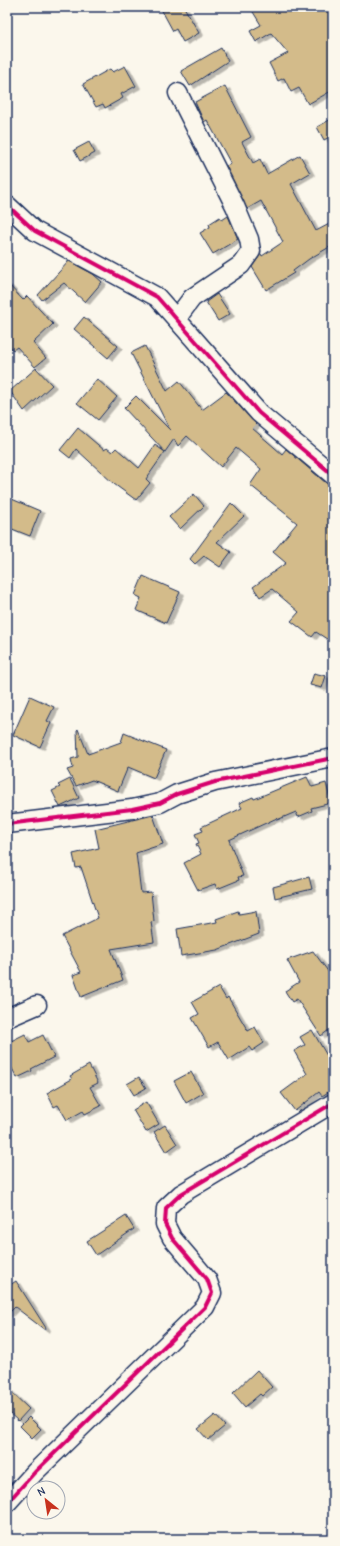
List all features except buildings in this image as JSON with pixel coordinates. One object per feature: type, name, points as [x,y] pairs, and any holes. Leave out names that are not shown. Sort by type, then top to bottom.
[{"type":"street","points":[[177,318],[192,298],[241,265],[251,251],[249,238],[178,93]]},
{"type":"street","points":[[7,205],[35,231],[157,297],[259,413],[333,476]]},
{"type":"street","points":[[7,824],[132,809],[160,803],[177,794],[215,782],[333,758]]},
{"type":"street","points":[[7,1018],[37,1005]]},
{"type":"street","points":[[7,1503],[34,1472],[205,1307],[212,1293],[207,1279],[172,1238],[165,1224],[166,1208],[181,1194],[333,1103]]},
{"type":"cycle path","points":[[7,205],[35,231],[157,297],[259,413],[333,475]]},
{"type":"cycle path","points":[[7,824],[132,809],[160,803],[177,794],[215,782],[333,758]]},
{"type":"cycle path","points":[[7,1503],[35,1472],[205,1307],[212,1293],[207,1279],[172,1238],[165,1224],[166,1208],[181,1194],[333,1103]]}]
